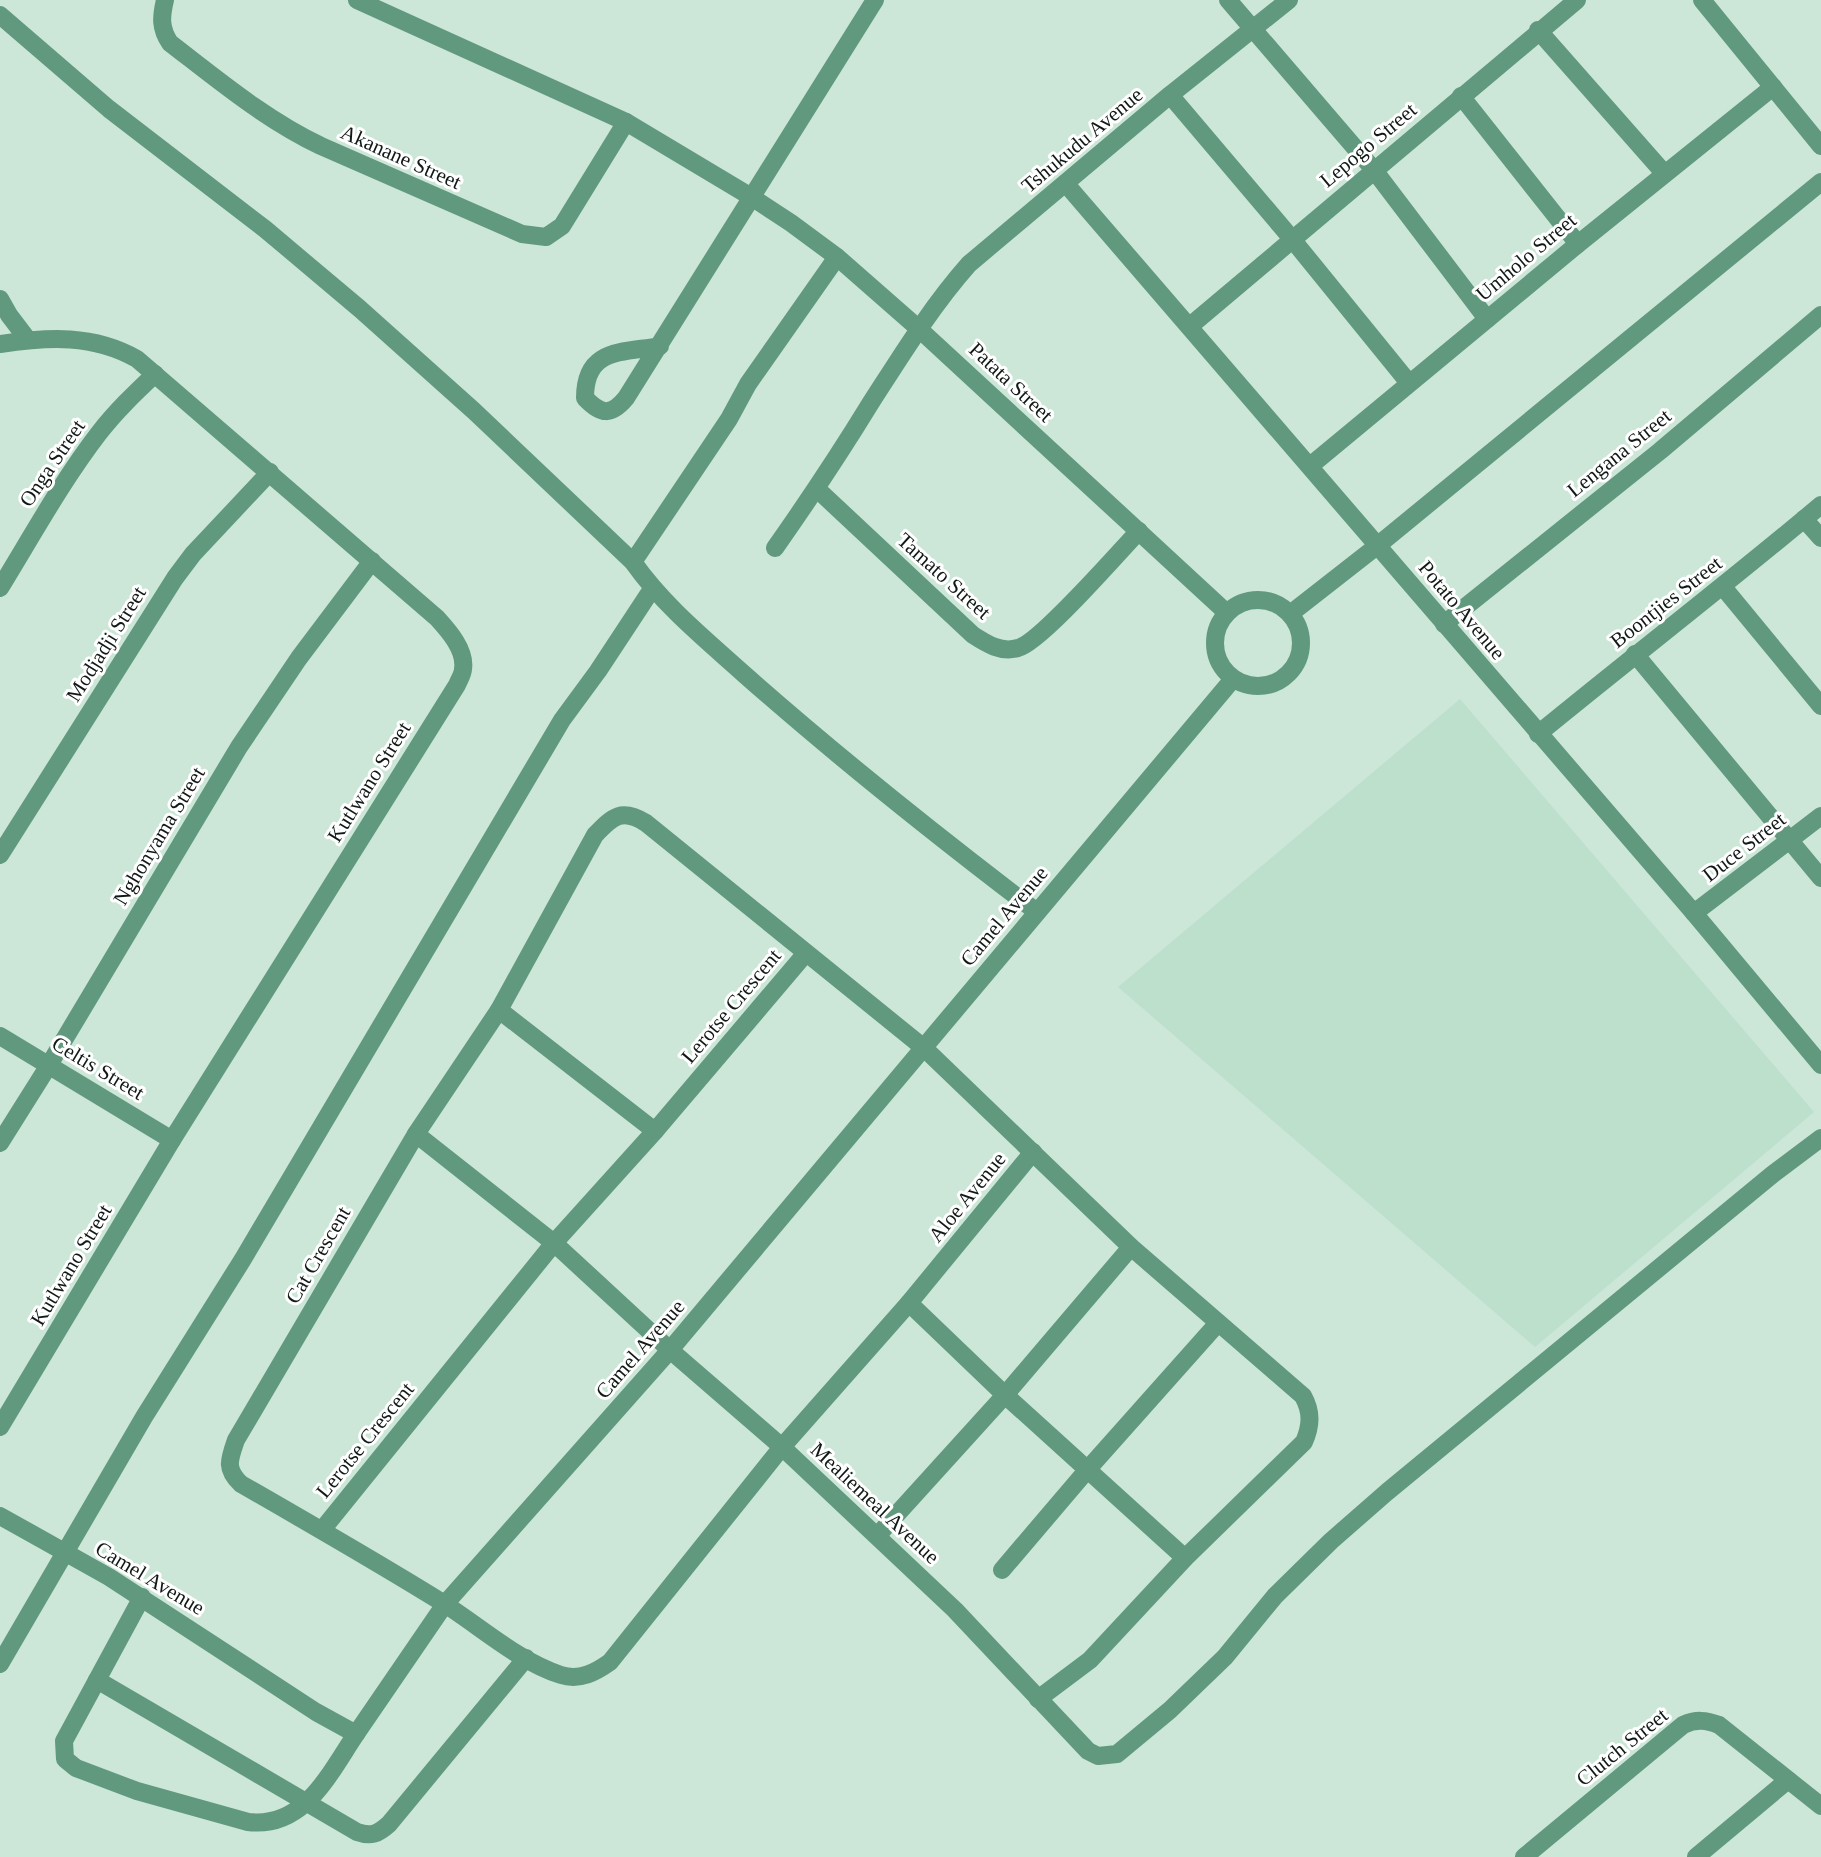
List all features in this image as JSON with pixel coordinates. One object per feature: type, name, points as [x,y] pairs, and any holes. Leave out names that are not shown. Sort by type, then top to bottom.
[{"type":"street","name":"Akanane Street","points":[[165,0],[161,18],[163,32],[170,43],[297,135],[522,234],[546,237],[562,226],[625,122]]},
{"type":"street","name":"Patata Street","points":[[357,0],[625,122],[753,198],[837,257],[918,328],[1227,613]]},
{"type":"street","points":[[660,346],[875,0]]},
{"type":"street","points":[[1228,0],[1374,170],[1487,319]]},
{"type":"street","name":"Tshukudu Avenue","points":[[918,328],[969,264],[1170,95],[1289,0]]},
{"type":"street","name":"Lepogo Street","points":[[1190,326],[1538,30],[1577,0]]},
{"type":"street","points":[[1702,0],[1821,146]]},
{"type":"street","points":[[0,15],[108,108],[265,229],[360,309],[474,411],[634,562],[652,589],[788,714],[938,836],[1037,912]]},
{"type":"street","points":[[1538,30],[1664,173]]},
{"type":"street","name":"Umholo Street","points":[[1310,466],[1664,173],[1773,87]]},
{"type":"street","points":[[1170,95],[1409,383]]},
{"type":"street","points":[[1461,96],[1578,244]]},
{"type":"street","points":[[1290,614],[1377,546],[1821,182]]},
{"type":"street","name":"Potato Avenue","points":[[1066,184],[1821,1065]]},
{"type":"street","points":[[634,562],[729,419],[748,384],[837,257]]},
{"type":"street","points":[[0,299],[28,340]]},
{"type":"street","name":"Lengana Street","points":[[1444,624],[1660,450],[1821,314]]},
{"type":"street","points":[[775,548],[817,489],[918,328]]},
{"type":"street","name":"Kutlwano Street","points":[[0,344],[28,340],[75,339],[116,347],[136,359],[437,618],[451,633],[464,668],[450,697],[172,1140],[0,1427]]},
{"type":"street","name":"Onga Street","points":[[0,587],[100,431],[125,402],[155,374]]},
{"type":"street","name":"Modjadji Street","points":[[0,855],[175,578],[193,554],[270,472]]},
{"type":"street","name":"Tamato Street","points":[[817,489],[973,635],[990,646],[1006,650],[1020,648],[1044,631],[1139,531]]},
{"type":"street","name":"Boontjies Street","points":[[1538,734],[1821,505]]},
{"type":"street","points":[[1804,519],[1821,538]]},
{"type":"street","name":"Nghonyama Street","points":[[0,1143],[246,735],[299,658],[372,561]]},
{"type":"street","points":[[1723,587],[1821,706]]},
{"type":"street","points":[[0,1664],[144,1417],[243,1259],[562,720],[652,589]]},
{"type":"street","points":[[1251,600],[1265,600],[1279,605],[1290,614],[1298,626],[1301,641],[1300,655],[1293,668],[1270,685],[1256,687],[1242,684],[1233,678],[1221,666],[1216,653],[1215,638],[1227,613],[1251,600]]},
{"type":"street","points":[[1635,654],[1821,877]]},
{"type":"street","name":"Camel Avenue","points":[[0,1516],[142,1597],[316,1712],[356,1734],[445,1604],[670,1350],[1233,678]]},
{"type":"street","name":"Lerotse Crescent","points":[[322,1530],[554,1243],[655,1131],[806,953],[646,823],[635,816],[622,814],[613,817],[582,855],[499,1010],[416,1134]]},
{"type":"street","name":"Duce Street","points":[[1694,914],[1821,816]]},
{"type":"street","points":[[806,953],[924,1048],[1033,1152]]},
{"type":"street","points":[[499,1010],[655,1131]]},
{"type":"street","name":"Celtis Street","points":[[0,1036],[172,1140]]},
{"type":"street","points":[[416,1134],[554,1243],[670,1350]]},
{"type":"street","name":"Cat Crescent","points":[[416,1134],[236,1440],[230,1456],[230,1468],[241,1484],[445,1604]]},
{"type":"street","name":"Mealiemeal Avenue","points":[[670,1350],[782,1447],[877,1535],[955,1610],[1093,1754],[1106,1756],[1125,1748],[1200,1682],[1225,1657],[1275,1596],[1340,1533],[1550,1357],[1773,1174],[1821,1138]]},
{"type":"street","name":"Aloe Avenue","points":[[445,1604],[526,1658],[563,1676],[593,1675],[610,1662],[782,1447],[909,1303],[1033,1152],[1131,1247],[1303,1396],[1310,1413],[1304,1442],[1185,1559],[1090,1660],[1038,1699]]},
{"type":"street","points":[[877,1535],[1005,1395],[1131,1247]]},
{"type":"street","points":[[909,1303],[1005,1395],[1185,1559]]},
{"type":"street","points":[[1002,1570],[1218,1323]]},
{"type":"street","points":[[142,1597],[64,1741],[65,1759],[76,1768],[137,1791],[264,1824],[279,1822],[308,1803],[356,1734]]},
{"type":"street","points":[[97,1681],[357,1832],[372,1835],[389,1824],[526,1658]]},
{"type":"street","name":"Clutch Street","points":[[1524,1857],[1691,1722],[1709,1721],[1719,1725],[1821,1806]]},
{"type":"street","points":[[1696,1857],[1788,1780]]},
{"type":"shaded area","points":[[1460,699],[1814,1112],[1535,1347],[1118,987]]}]
